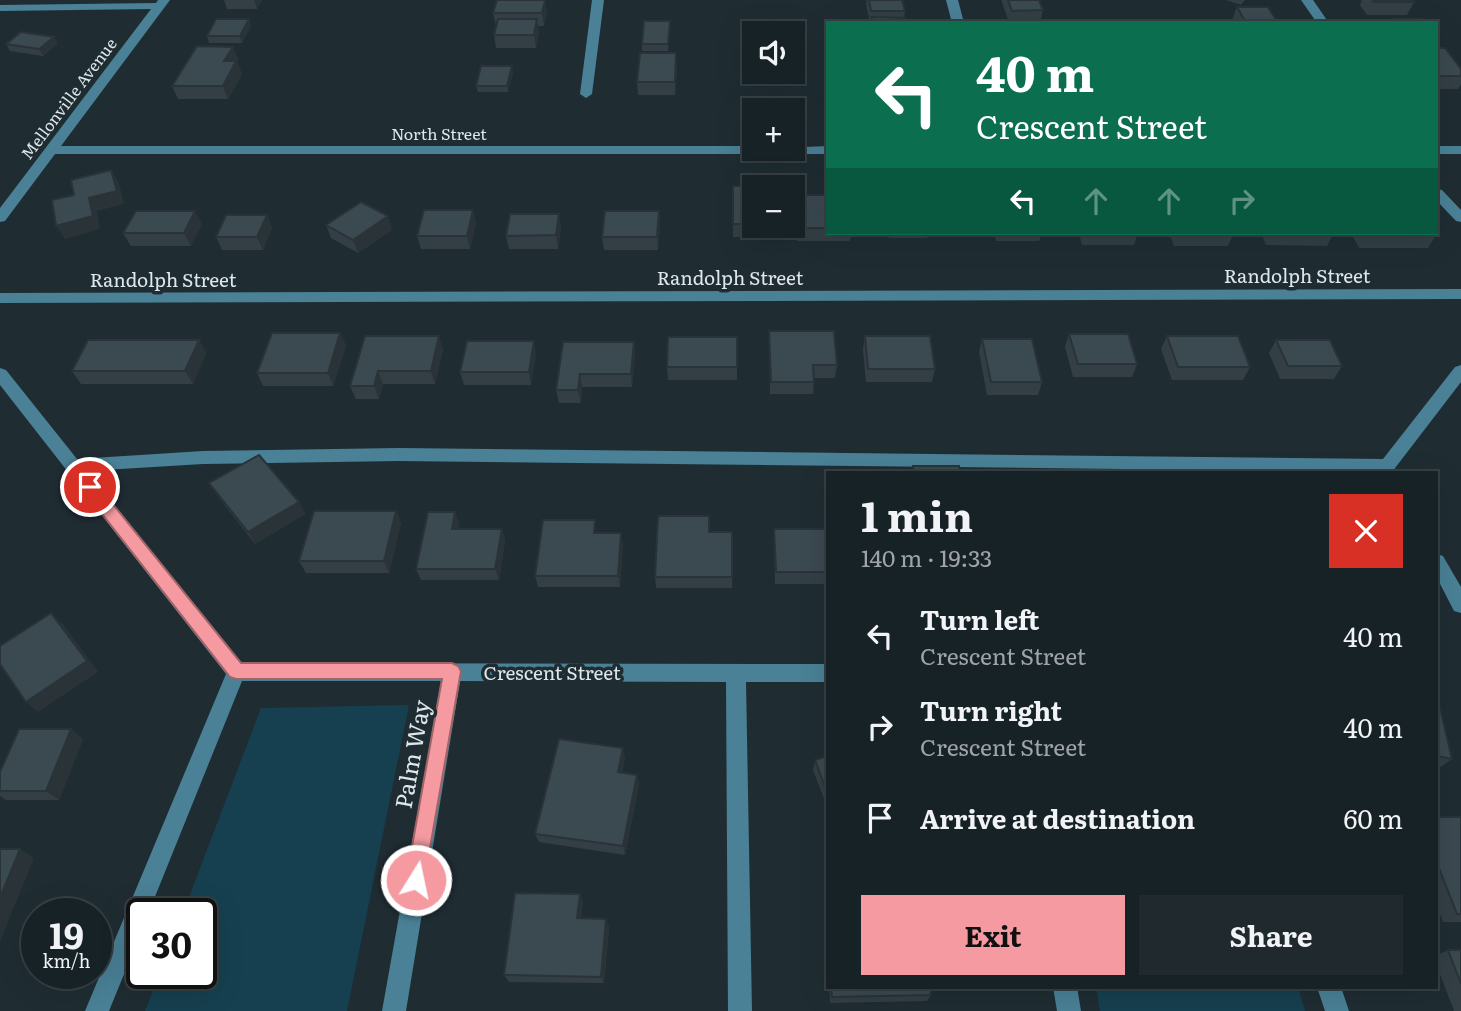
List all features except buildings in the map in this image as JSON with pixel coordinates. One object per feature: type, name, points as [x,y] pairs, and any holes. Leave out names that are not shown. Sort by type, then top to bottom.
[{"type":"street","points":[[586,94],[598,0]]},
{"type":"street","points":[[952,0],[957,21]]},
{"type":"street","points":[[1307,0],[1322,21]]},
{"type":"street","points":[[0,8],[161,3]]},
{"type":"street","name":"Mellonville Avenue","points":[[0,218],[161,3]]},
{"type":"street","name":"North Street","points":[[50,150],[826,150]]},
{"type":"street","points":[[1438,150],[1461,150]]},
{"type":"street","points":[[1438,193],[1461,218]]},
{"type":"street","name":"Randolph Street","points":[[0,299],[1461,293]]},
{"type":"street","points":[[73,466],[132,460],[299,454],[875,458],[1386,470],[1461,371]]},
{"type":"street","points":[[0,374],[236,671],[97,1011]]},
{"type":"street","points":[[1438,563],[1461,605]]},
{"type":"street","name":"Crescent Street","points":[[236,671],[826,673]]},
{"type":"street","name":"Palm Way","points":[[394,1011],[452,671]]},
{"type":"street","points":[[736,673],[740,1011]]},
{"type":"street","points":[[1065,989],[1069,1011]]},
{"type":"street","points":[[1330,989],[1337,1011]]},
{"type":"shaded area","points":[[409,705],[347,1011],[145,1011],[154,989],[217,989],[217,898],[189,898],[261,708]]},
{"type":"shaded area","points":[[1096,989],[1299,989],[1305,1011],[1100,1011]]},
{"type":"route","points":[[90,487],[236,671],[452,671],[416,880]]}]
